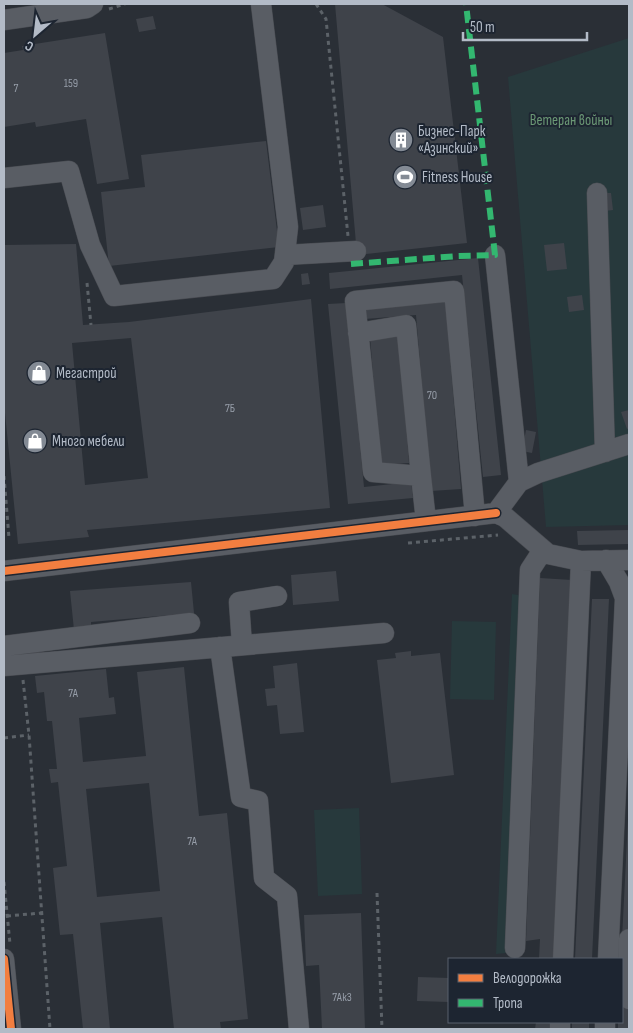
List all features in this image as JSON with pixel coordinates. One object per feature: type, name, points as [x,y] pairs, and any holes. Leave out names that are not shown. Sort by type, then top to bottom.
[{"type":"street","points":[[4,20],[87,8],[93,4]]},
{"type":"street","points":[[4,178],[69,171],[90,245],[114,296],[273,278],[284,262],[288,227],[261,4]]},
{"type":"street","points":[[597,193],[605,452]]},
{"type":"street","points":[[285,255],[353,251]]},
{"type":"street","points":[[495,255],[520,482]]},
{"type":"street","points":[[422,476],[373,472],[355,301],[454,291],[475,516]]},
{"type":"street","points":[[358,333],[406,325],[426,522]]},
{"type":"street","points":[[496,513],[520,482],[538,473],[629,444]]},
{"type":"street","points":[[4,571],[496,513],[505,517],[548,554],[581,562],[629,560]]},
{"type":"street","points":[[515,948],[530,570],[543,550]]},
{"type":"street","points":[[606,560],[627,598],[608,958]]},
{"type":"street","points":[[563,958],[581,562]]},
{"type":"street","points":[[242,645],[239,602],[277,596]]},
{"type":"street","points":[[4,646],[190,623]]},
{"type":"street","points":[[13,666],[384,633]]},
{"type":"street","points":[[220,647],[241,797],[258,801],[264,878],[287,896],[299,1029]]},
{"type":"street","points":[[629,939],[627,988],[629,999]]},
{"type":"street","points":[[4,959],[11,1029]]},
{"type":"path","points":[[316,4],[326,19],[353,251]]},
{"type":"path","points":[[4,476],[9,538]]},
{"type":"path","points":[[399,544],[498,535],[504,540]]},
{"type":"path","points":[[13,666],[29,735],[50,1029]]},
{"type":"path","points":[[4,738],[29,735]]},
{"type":"path","points":[[377,893],[382,1029]]},
{"type":"path","points":[[7,916],[41,913]]},
{"type":"green space","name":"Ветеран войны","points":[[629,38],[629,525],[546,527],[508,77]]},
{"type":"green space","points":[[512,594],[524,596],[506,953],[496,954]]},
{"type":"green space","points":[[452,621],[496,622],[494,700],[450,699]]},
{"type":"green space","points":[[359,808],[362,894],[318,896],[314,810]]},
{"type":"building","name":"Бизнес-Парк «Азинский»","points":[[335,4],[382,4],[443,37],[467,243],[357,255]]},
{"type":"building","points":[[153,16],[156,29],[139,32],[136,19]]},
{"type":"building","points":[[105,33],[129,179],[97,184],[86,119],[36,127],[35,122],[4,127],[4,53],[23,50],[22,46]]},
{"type":"building","points":[[266,141],[279,247],[109,266],[101,192],[145,187],[141,155]]},
{"type":"building","points":[[605,193],[611,193],[613,210],[598,212]]},
{"type":"building","points":[[323,205],[326,227],[303,230],[300,208]]},
{"type":"building","points":[[564,243],[567,269],[547,271],[544,245]]},
{"type":"building","points":[[76,244],[83,325],[129,322],[311,299],[330,508],[87,530],[89,537],[18,544],[4,403],[4,245]],"holes":[[[131,338],[148,478],[85,485],[72,343]]]},
{"type":"building","points":[[478,258],[501,475],[483,477],[462,275],[330,289],[329,273]]},
{"type":"building","points":[[308,273],[310,284],[302,285],[301,274]]},
{"type":"building","points":[[582,295],[584,310],[569,312],[567,297]]},
{"type":"building","points":[[445,297],[461,489],[431,491],[416,315],[365,319],[364,303]]},
{"type":"building","points":[[346,303],[364,487],[411,482],[413,498],[348,504],[328,304]]},
{"type":"building","points":[[399,334],[409,463],[380,465],[370,336]]},
{"type":"building","points":[[629,410],[629,428],[627,429],[621,412]]},
{"type":"building","points":[[526,430],[536,432],[532,453],[522,451]]},
{"type":"building","points":[[629,530],[629,544],[578,545],[577,531]]},
{"type":"building","points":[[336,571],[339,601],[293,605],[291,575]]},
{"type":"building","points":[[540,578],[572,580],[554,958],[539,958],[540,939],[526,941]]},
{"type":"building","points":[[191,582],[194,613],[91,622],[91,629],[74,630],[70,591]]},
{"type":"building","points":[[592,599],[609,599],[592,958],[575,958]]},
{"type":"building","points":[[411,651],[411,656],[440,653],[454,775],[391,783],[377,660],[396,658],[395,653]]},
{"type":"building","points":[[297,663],[304,732],[280,734],[277,705],[267,706],[265,689],[275,688],[273,666]]},
{"type":"building","points":[[184,667],[199,816],[227,813],[248,1019],[220,1022],[221,1029],[174,1029],[162,917],[100,923],[110,1029],[83,1029],[73,934],[60,935],[53,868],[67,866],[58,782],[51,783],[49,769],[57,769],[52,721],[47,721],[44,692],[37,693],[35,676],[106,669],[109,698],[114,697],[116,714],[79,718],[83,762],[146,756],[137,672]],"holes":[[[149,783],[160,891],[97,897],[86,789]]]},
{"type":"building","points":[[629,819],[629,1029],[618,1029],[618,1023],[623,1023],[623,958],[621,958]]},
{"type":"building","points":[[361,913],[365,1029],[322,1029],[319,965],[306,966],[304,915]]},
{"type":"building","points":[[418,977],[448,978],[448,1002],[417,1001]]},
{"type":"building","points":[[536,1023],[552,1023],[551,1029],[535,1029]]},
{"type":"building","points":[[572,1023],[589,1023],[589,1029],[572,1029]]},
{"type":"marked path","points":[[351,264],[495,255],[466,4]]},
{"type":"cycle path","points":[[4,571],[496,513]]},
{"type":"cycle path","points":[[4,959],[11,1029]]},
{"type":"place","name":"Бизнес-Парк «Азинский»","points":[[401,140]]},
{"type":"place","name":"Fitness House","points":[[405,177]]},
{"type":"place","name":"Мегастрой","points":[[39,373]]},
{"type":"place","name":"Много мебели","points":[[35,441]]}]
